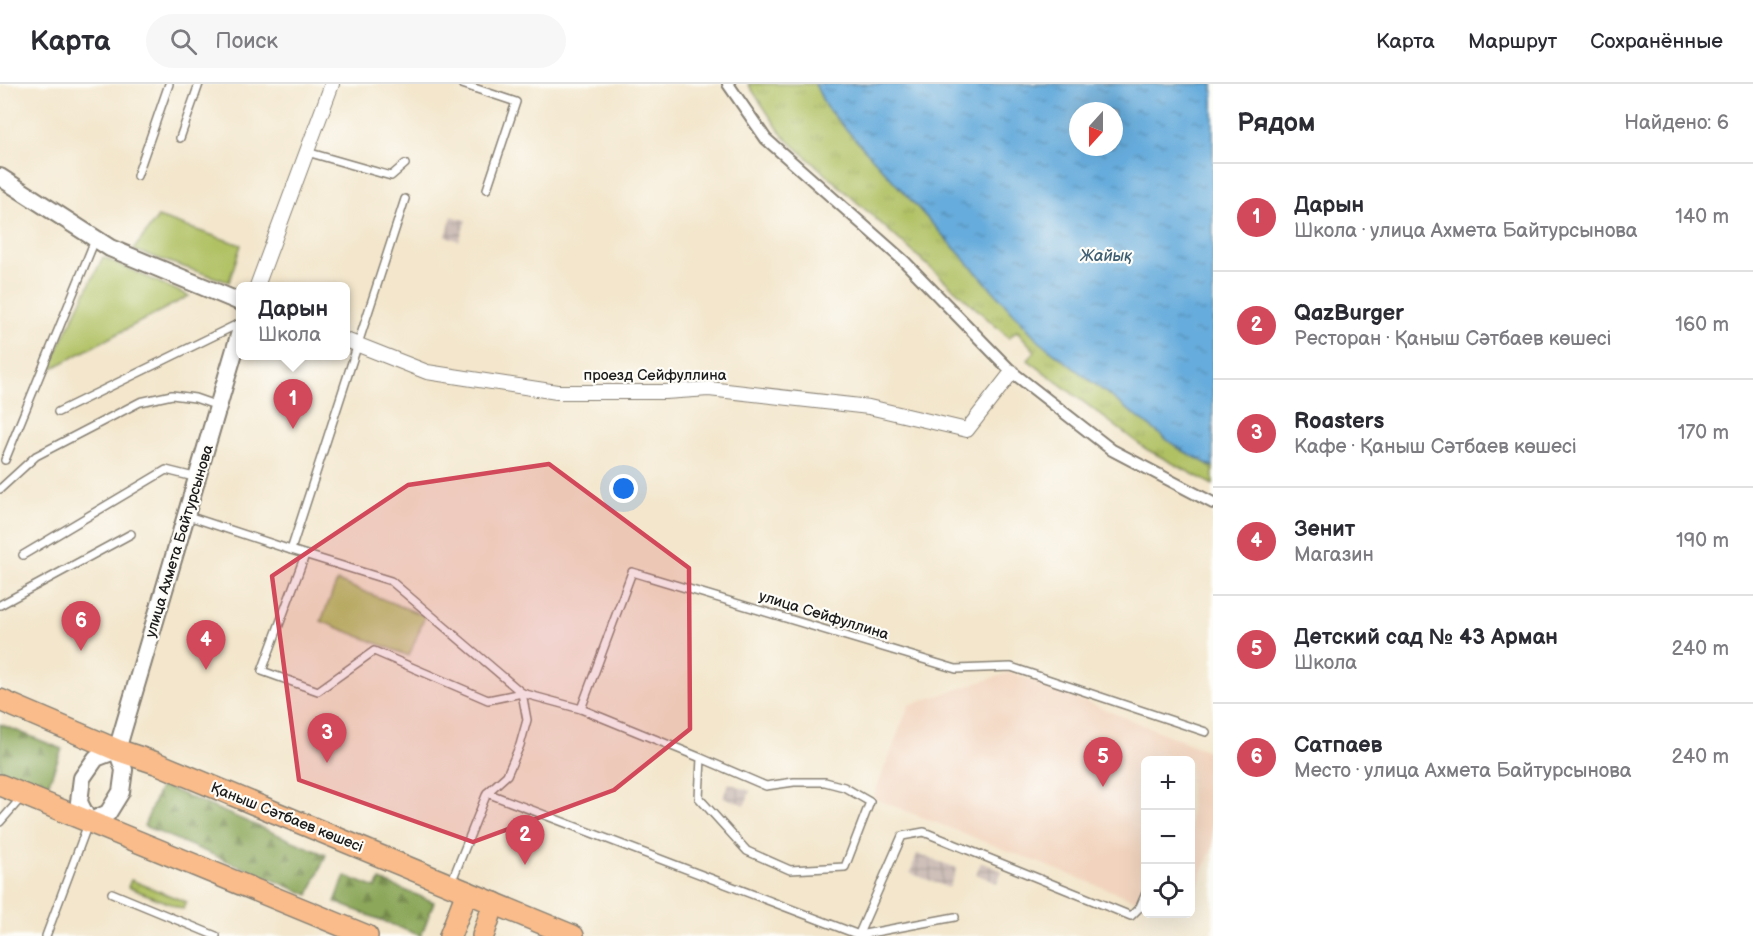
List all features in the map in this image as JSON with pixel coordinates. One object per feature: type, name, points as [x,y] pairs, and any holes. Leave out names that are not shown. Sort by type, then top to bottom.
[{"type":"main road","name":"Қаныш Сәтбаев көшесі","points":[[0,700],[573,936]]},
{"type":"main road","points":[[0,785],[367,936]]},
{"type":"main road","points":[[450,936],[459,888]]},
{"type":"main road","points":[[483,936],[494,903]]},
{"type":"street","points":[[258,282],[332,84]]},
{"type":"street","points":[[728,84],[766,139],[904,261],[1012,372],[1112,450],[1213,503]]},
{"type":"street","points":[[0,177],[110,248],[236,300]]},
{"type":"street","name":"проезд Сейфуллина","points":[[352,342],[427,372],[557,392],[665,392],[710,389],[869,407],[967,430],[1012,372]]},
{"type":"street","name":"улица Ахмета Байтурсынова","points":[[117,750],[188,516],[236,345]]},
{"type":"street","points":[[117,750],[124,770],[120,792],[108,813],[89,822],[80,801],[82,778],[96,758],[117,750]]},
{"type":"lane","points":[[137,176],[169,84]]},
{"type":"lane","points":[[180,138],[199,84]]},
{"type":"lane","points":[[462,84],[516,102],[487,189]]},
{"type":"lane","points":[[307,152],[391,176],[405,164]]},
{"type":"lane","points":[[352,342],[405,199]]},
{"type":"lane","points":[[5,460],[95,239]]},
{"type":"lane","points":[[58,412],[236,325]]},
{"type":"lane","points":[[291,550],[347,360]]},
{"type":"lane","points":[[0,489],[36,456],[140,402],[172,395],[195,398],[218,406]]},
{"type":"lane","points":[[23,555],[166,470],[198,478]]},
{"type":"lane","points":[[188,516],[392,581],[522,693],[580,709],[700,758],[766,786],[794,782],[825,782],[844,787],[870,802],[845,867],[790,870],[747,851],[699,798],[700,758]]},
{"type":"lane","points":[[0,605],[131,534]]},
{"type":"lane","points":[[305,555],[262,671],[318,691],[374,651],[488,700],[522,693]]},
{"type":"lane","name":"улица Сейфуллина","points":[[580,709],[632,572],[956,669],[1011,667],[1206,732]]},
{"type":"lane","points":[[459,888],[487,793],[507,775],[520,745],[527,720],[522,693]]},
{"type":"lane","points":[[487,793],[858,935],[955,917]]},
{"type":"lane","points":[[0,822],[23,795]]},
{"type":"lane","points":[[46,936],[89,822]]},
{"type":"lane","points":[[858,935],[902,836],[924,832],[1131,916],[1141,905]]},
{"type":"lane","points":[[112,893],[216,936]]},
{"type":"highlighted area","points":[[549,464],[689,568],[690,729],[614,790],[473,842],[299,780],[272,576],[408,485]]},
{"type":"shaded area","points":[[452,216],[466,220],[459,241],[446,236]]},
{"type":"shaded area","points":[[1011,672],[1213,753],[1213,845],[1195,892],[1195,756],[1141,756],[1141,902],[873,798],[909,705]]},
{"type":"shaded area","points":[[729,783],[750,791],[745,805],[723,797]]},
{"type":"shaded area","points":[[917,854],[957,868],[949,888],[910,873]]},
{"type":"shaded area","points":[[981,862],[1002,871],[997,883],[976,874]]},
{"type":"green space","points":[[748,84],[815,84],[826,107],[1040,342],[1178,448],[1213,467],[1213,485],[1146,449],[1028,360],[1035,351],[1017,331],[1009,338],[783,136]]},
{"type":"green space","points":[[158,217],[241,245],[229,282],[133,250]]},
{"type":"green space","points":[[103,257],[189,296],[47,371]]},
{"type":"green space","points":[[337,581],[425,616],[409,656],[321,621]]},
{"type":"green space","points":[[0,724],[62,749],[46,790],[0,771]]},
{"type":"green space","points":[[161,785],[326,855],[309,895],[144,826]]},
{"type":"green space","points":[[345,876],[376,888],[380,880],[434,902],[421,936],[335,902]]},
{"type":"green space","points":[[131,880],[186,902],[183,909],[128,887]]},
{"type":"water","name":"Жайық","points":[[815,84],[1213,84],[1213,467],[1178,448],[1040,342],[826,107]]},
{"type":"place","name":"Дарын","points":[[293,429]]},
{"type":"place","name":"Сатпаев","points":[[81,651]]},
{"type":"place","name":"Зенит","points":[[206,670]]},
{"type":"place","name":"Roasters","points":[[327,763]]},
{"type":"place","name":"Детский сад № 43 Арман","points":[[1103,787]]},
{"type":"place","name":"QazBurger","points":[[525,865]]}]
